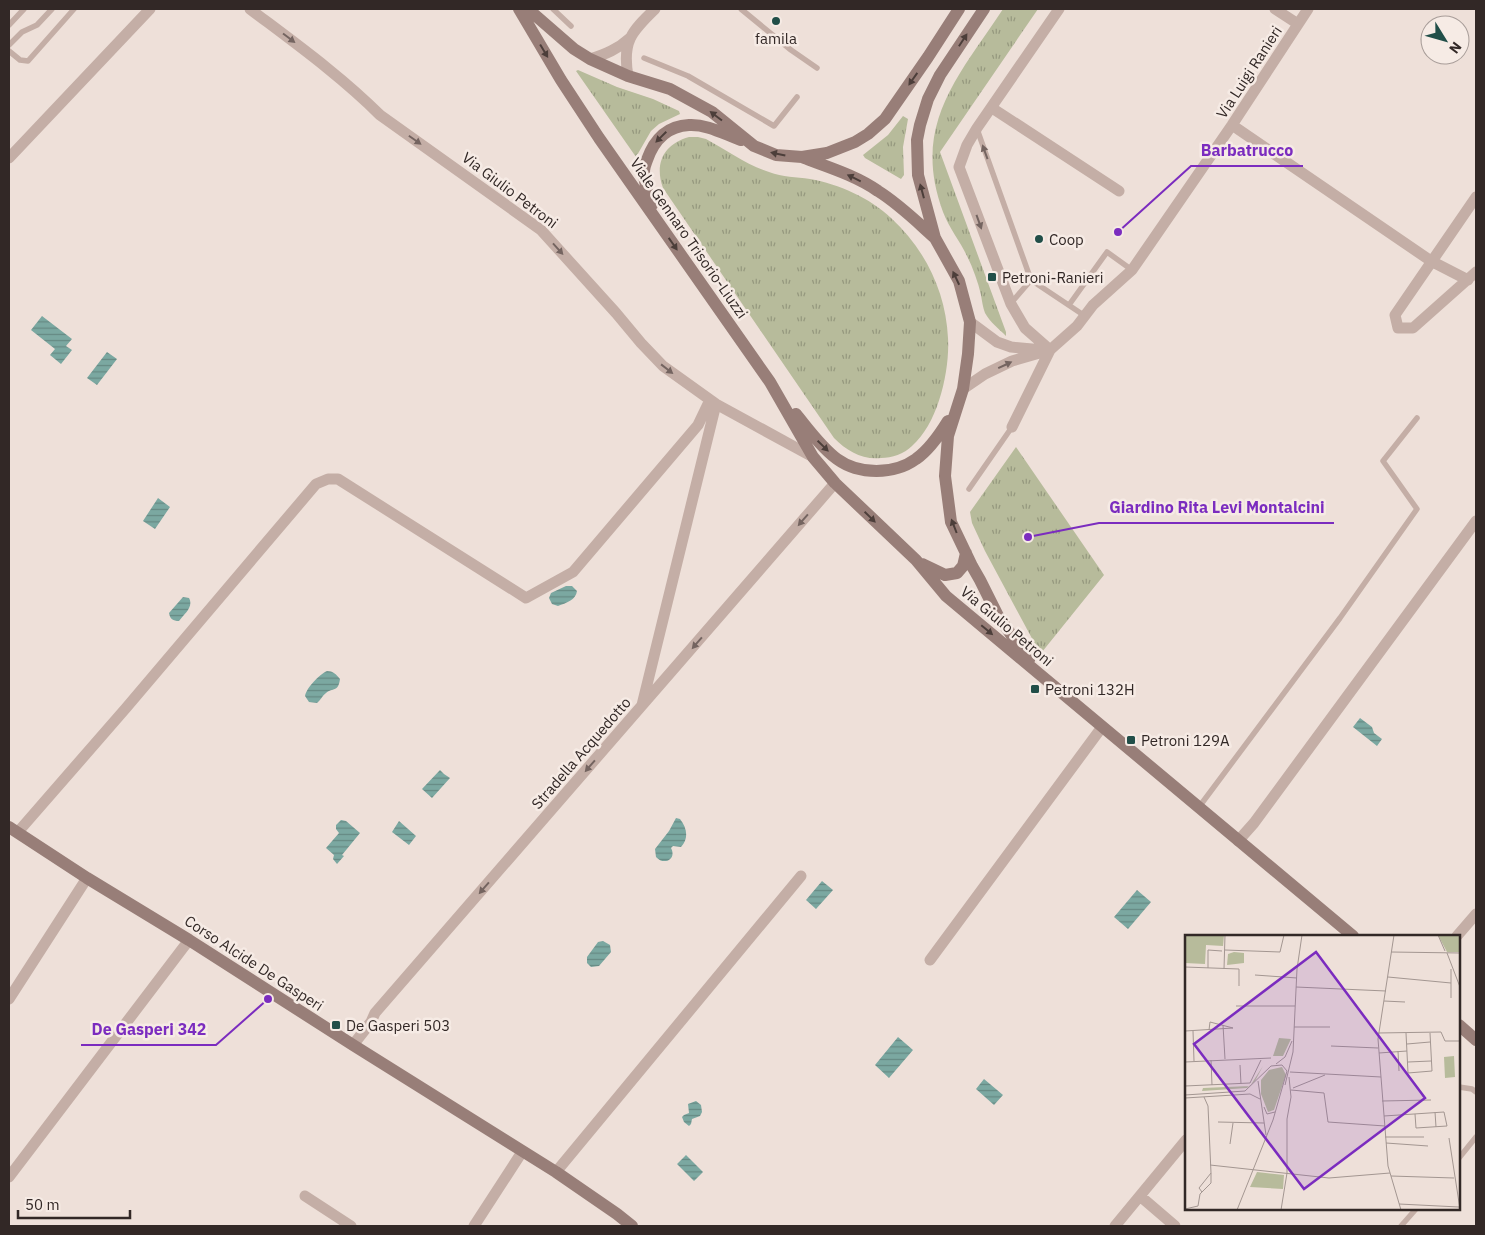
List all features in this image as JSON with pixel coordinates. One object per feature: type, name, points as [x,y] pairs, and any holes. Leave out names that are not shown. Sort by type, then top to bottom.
[{"type":"main road","name":"Viale Gennaro Trisorio-Liuzzi","points":[[519,9],[561,80],[599,138],[770,382],[813,457],[835,483]]},
{"type":"main road","points":[[528,9],[574,49],[628,76],[670,89],[712,112],[754,146]]},
{"type":"main road","points":[[662,228],[646,190],[644,169],[650,152],[660,136],[672,128],[689,125],[708,127],[776,155],[802,157],[828,154],[855,142],[868,134],[885,119],[959,9]]},
{"type":"main road","points":[[984,9],[940,75],[928,99],[917,140],[918,176],[934,238],[959,281],[970,322],[964,389],[948,436],[945,476],[951,522],[998,616],[1039,674]]},
{"type":"main road","points":[[802,157],[837,170],[878,190],[908,213],[934,238]]},
{"type":"main road","points":[[770,382],[820,443],[838,460],[856,469],[877,472],[898,468],[917,459],[938,437],[957,406]]},
{"type":"main road","name":"Via Giulio Petroni","points":[[835,483],[916,560],[946,596],[1352,935]]},
{"type":"main road","points":[[916,560],[945,575],[957,573],[963,566],[966,553]]},
{"type":"main road","name":"Corso Alcide De Gasperi","points":[[13,830],[556,1172],[618,1214],[632,1226]]},
{"type":"main road","points":[[1460,1026],[1476,1040]]},
{"type":"street","points":[[9,158],[150,9]]},
{"type":"street","name":"Via Giulio Petroni","points":[[250,9],[309,54],[366,101],[380,116],[541,230],[663,366],[713,402],[813,457]]},
{"type":"street","points":[[628,76],[625,58],[630,38],[638,25],[655,9]]},
{"type":"street","points":[[1050,350],[1025,328],[1011,304],[959,167],[967,145],[977,128],[1059,9]]},
{"type":"street","points":[[1275,9],[1298,24]]},
{"type":"street","name":"Via Luigi Ranieri","points":[[1012,427],[1050,350],[1077,326],[1094,305],[1132,270],[1232,125],[1308,9]]},
{"type":"street","points":[[590,58],[603,55],[618,48],[630,38]]},
{"type":"street","points":[[992,108],[1119,191]]},
{"type":"street","points":[[1232,125],[1431,261],[1472,276],[1414,328],[1398,328],[1395,315],[1431,261],[1476,196]]},
{"type":"street","points":[[970,322],[997,342],[1012,347],[1050,350]]},
{"type":"street","points":[[964,389],[985,374],[1012,361],[1050,350]]},
{"type":"street","points":[[642,707],[713,402]]},
{"type":"street","points":[[13,830],[126,708],[316,484],[328,479],[338,479],[526,598],[573,572],[698,425],[713,402]]},
{"type":"street","name":"Stradella Acquedotto","points":[[353,1045],[371,1022],[375,1012],[835,483]]},
{"type":"street","points":[[1238,841],[1254,823],[1476,521]]},
{"type":"street","points":[[930,960],[1102,727]]},
{"type":"street","points":[[556,1172],[801,876]]},
{"type":"street","points":[[9,999],[87,878]]},
{"type":"street","points":[[1458,935],[1476,914]]},
{"type":"street","points":[[9,1177],[189,940]]},
{"type":"street","points":[[1115,1226],[1185,1141]]},
{"type":"street","points":[[474,1226],[522,1152]]},
{"type":"street","points":[[304,1196],[351,1226]]},
{"type":"street","points":[[1140,1196],[1175,1226]]},
{"type":"lane","points":[[9,25],[24,9]]},
{"type":"lane","points":[[9,45],[22,32],[37,25],[52,9]]},
{"type":"lane","points":[[9,50],[20,60],[28,61],[74,9]]},
{"type":"lane","points":[[553,9],[571,26]]},
{"type":"lane","points":[[741,9],[817,68]]},
{"type":"lane","points":[[644,58],[688,76],[774,126],[797,97]]},
{"type":"lane","points":[[977,128],[1031,280],[1085,316]]},
{"type":"lane","points":[[1069,305],[1107,252],[1132,270]]},
{"type":"lane","points":[[1011,304],[1031,280]]},
{"type":"lane","points":[[1198,807],[1340,618],[1417,509],[1383,461],[1417,418]]},
{"type":"lane","points":[[970,488],[1012,427]]},
{"type":"lane","points":[[1460,1087],[1472,1089],[1476,1092]]},
{"type":"lane","points":[[1460,1157],[1476,1137]]},
{"type":"lane","points":[[1401,1226],[1415,1210]]},
{"type":"green space","points":[[1003,9],[1038,9],[940,152],[1006,336],[985,313],[971,265],[943,212],[935,181],[933,153],[936,127],[944,103],[970,57]]},
{"type":"green space","points":[[578,70],[617,87],[653,99],[679,111],[680,114],[659,124],[651,131],[636,157],[576,71]]},
{"type":"green space","points":[[903,116],[908,119],[903,147],[904,175],[901,179],[863,155],[888,135]]},
{"type":"green space","points":[[689,137],[706,139],[769,172],[821,181],[854,193],[883,211],[914,243],[938,288],[946,321],[948,351],[941,396],[935,411],[921,436],[905,451],[889,457],[867,458],[850,451],[834,438],[663,188],[660,170],[663,156],[673,144]]},
{"type":"green space","points":[[1016,447],[1104,575],[1042,652],[1035,644],[985,551],[972,523],[970,512]]},
{"type":"water","points":[[42,316],[72,339],[66,346],[72,350],[61,364],[50,355],[55,349],[31,330]]},
{"type":"water","points":[[107,352],[117,359],[97,385],[87,378]]},
{"type":"water","points":[[158,498],[170,507],[155,529],[143,521]]},
{"type":"water","points":[[566,586],[572,586],[577,591],[575,597],[558,606],[552,604],[549,598],[551,593]]},
{"type":"water","points":[[183,597],[189,598],[189,607],[179,621],[173,620],[169,613]]},
{"type":"water","points":[[327,671],[334,673],[340,679],[338,686],[326,693],[317,703],[309,702],[305,696],[308,689],[317,678]]},
{"type":"water","points":[[1360,718],[1372,727],[1374,733],[1382,739],[1377,746],[1353,727]]},
{"type":"water","points":[[440,770],[450,778],[432,798],[422,789]]},
{"type":"water","points":[[676,818],[680,819],[684,826],[686,837],[684,844],[681,847],[673,846],[671,848],[672,855],[669,860],[659,860],[656,857],[655,849]]},
{"type":"water","points":[[341,820],[346,821],[360,833],[337,864],[333,859],[334,855],[326,848],[339,833],[336,825]]},
{"type":"water","points":[[399,821],[416,836],[409,845],[392,832]]},
{"type":"water","points":[[822,881],[833,890],[816,909],[806,900]]},
{"type":"water","points":[[1137,890],[1151,902],[1128,929],[1114,917]]},
{"type":"water","points":[[603,941],[610,945],[611,952],[599,966],[591,967],[587,963],[587,957],[598,942]]},
{"type":"water","points":[[898,1037],[913,1050],[889,1078],[875,1065]]},
{"type":"water","points":[[984,1079],[1003,1095],[994,1105],[976,1089]]},
{"type":"water","points":[[696,1101],[701,1105],[702,1112],[700,1116],[692,1119],[689,1126],[682,1117],[689,1113],[688,1104]]},
{"type":"water","points":[[686,1155],[703,1172],[694,1181],[677,1164]]},
{"type":"place","name":"famila","points":[[776,21]]},
{"type":"place","name":"Barbatrucco","points":[[1118,232]]},
{"type":"place","name":"Coop","points":[[1039,239]]},
{"type":"place","name":"Petroni-Ranieri","points":[[992,277]]},
{"type":"place","name":"Giardino Rita Levi Montalcini","points":[[1028,537]]},
{"type":"place","name":"Petroni 132H","points":[[1035,689]]},
{"type":"place","name":"Petroni 129A","points":[[1131,740]]},
{"type":"place","name":"De Gasperi 342","points":[[268,999]]},
{"type":"place","name":"De Gasperi 503","points":[[336,1025]]}]
